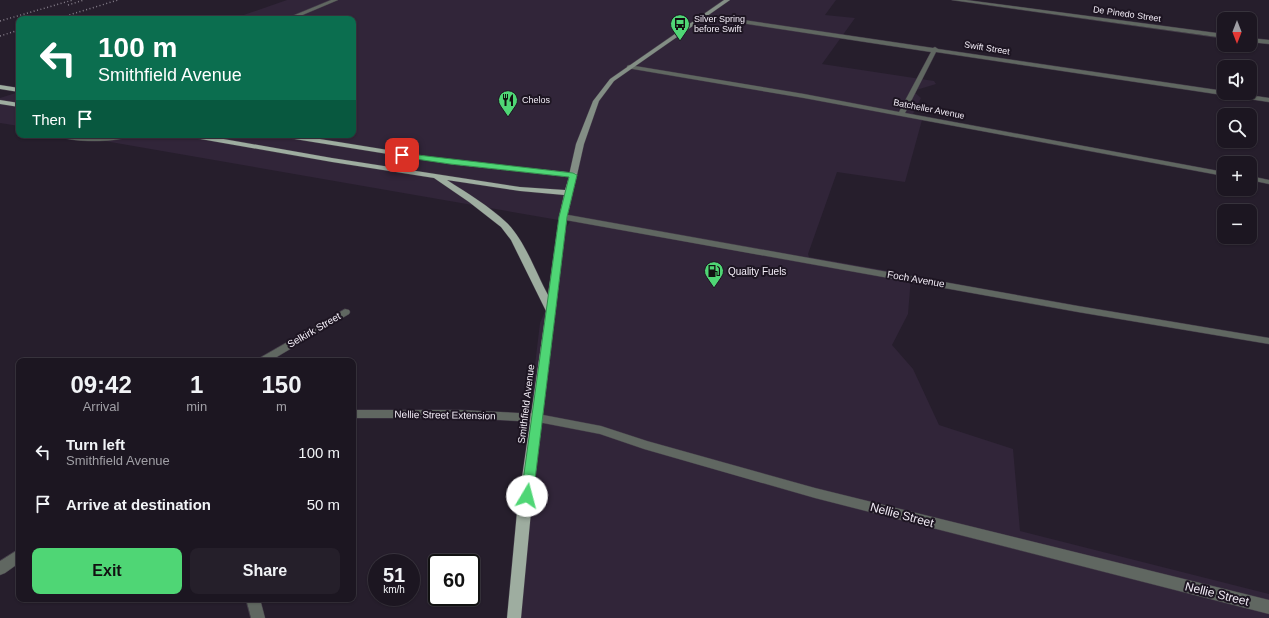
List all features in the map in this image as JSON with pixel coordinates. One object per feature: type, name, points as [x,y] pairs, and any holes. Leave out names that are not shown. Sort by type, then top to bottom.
[{"type":"main road","points":[[299,138],[450,162],[573,175],[580,144],[596,101],[612,80],[727,0]]},
{"type":"main road","points":[[0,87],[16,90]]},
{"type":"main road","points":[[0,102],[16,105]]},
{"type":"main road","points":[[206,138],[434,176],[520,189],[568,193]]},
{"type":"main road","name":"Smithfield Avenue","points":[[514,618],[524,512],[538,418],[563,217],[573,175]]},
{"type":"main road","points":[[434,176],[472,200],[504,225],[515,239],[551,312]]},
{"type":"street","points":[[295,16],[335,0]]},
{"type":"street","name":"De Pinedo Street","points":[[955,0],[1217,35]]},
{"type":"street","name":"Swift Street","points":[[703,16],[935,49],[1269,100]]},
{"type":"street","points":[[1257,41],[1269,42]]},
{"type":"street","points":[[901,114],[926,69],[935,49]]},
{"type":"street","name":"Batcheller Avenue","points":[[629,67],[804,96],[1217,173]]},
{"type":"street","points":[[71,138],[108,138]]},
{"type":"street","points":[[1257,179],[1269,182]]},
{"type":"street","name":"Foch Avenue","points":[[563,217],[1078,309],[1269,341]]},
{"type":"street","name":"Selkirk Street","points":[[267,358],[345,312]]},
{"type":"street","name":"Nellie Street Extension","points":[[356,414],[460,414],[538,418]]},
{"type":"street","name":"Nellie Street","points":[[538,418],[601,430],[644,445],[807,491],[1269,607]]},
{"type":"street","points":[[0,569],[16,557]]},
{"type":"street","points":[[254,602],[258,618]]},
{"type":"shaded area","points":[[287,0],[836,0],[825,15],[855,18],[822,64],[934,81],[936,84],[913,91],[921,98],[912,116],[922,120],[905,182],[837,172],[808,254],[809,257],[900,273],[911,277],[908,314],[892,345],[913,369],[939,425],[1013,449],[1020,531],[1269,594],[1269,618],[514,618],[534,412],[532,390],[540,323],[546,309],[566,228],[570,222],[87,138],[356,138],[356,16],[241,16]]},
{"type":"shaded area","points":[[16,93],[16,126],[0,123],[0,98]]},
{"type":"railway","points":[[17,16],[73,0]]},
{"type":"railway","points":[[68,5],[84,0]]},
{"type":"railway","points":[[66,16],[118,0]]},
{"type":"railway","points":[[0,21],[16,16]]},
{"type":"railway","points":[[0,36],[16,31]]},
{"type":"place","name":"Silver Spring before Swift","points":[[680,41]]},
{"type":"place","name":"Chelos","points":[[508,117]]},
{"type":"place","name":"Quality Fuels","points":[[714,288]]},
{"type":"route","points":[[402,155],[450,162],[573,175],[563,217],[527,496]]}]
